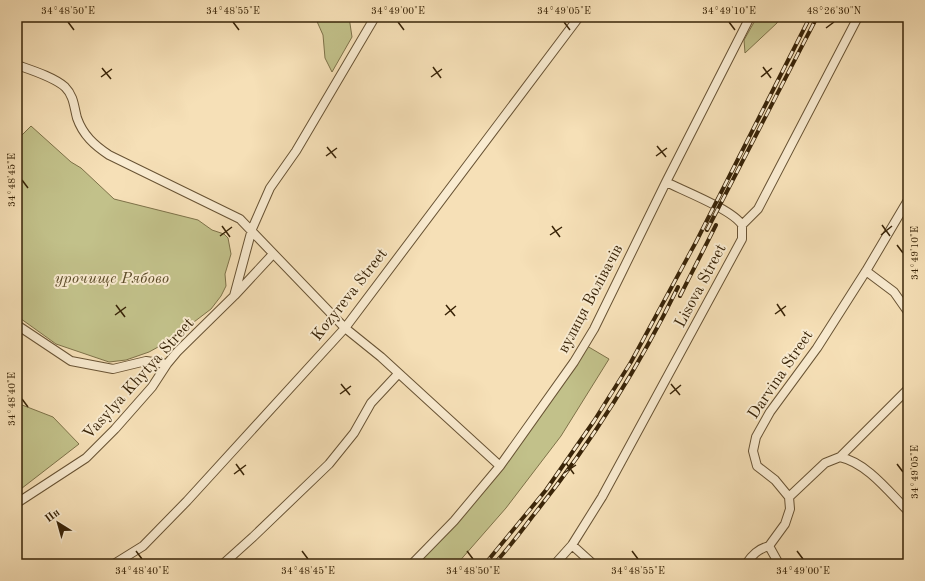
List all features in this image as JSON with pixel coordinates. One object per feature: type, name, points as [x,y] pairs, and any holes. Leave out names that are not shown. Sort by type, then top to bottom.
[{"type":"street","name":"Vasylya Khytya Street","points":[[17,503],[86,458],[122,422],[152,387],[167,364],[234,296],[252,229],[270,188],[296,151],[375,17]]},
{"type":"street","name":"Kozyreva Street","points":[[114,564],[143,546],[182,506],[345,328],[579,17]]},
{"type":"street","name":"вулиця Волівачів","points":[[412,564],[454,521],[500,466],[574,362],[594,329],[666,182],[750,17]]},
{"type":"street","points":[[666,182],[725,210],[739,220],[742,225],[758,209],[858,17]]},
{"type":"street","points":[[17,65],[36,72],[64,87],[76,105],[77,117],[84,132],[92,143],[109,155],[240,219],[252,229],[273,254],[345,328],[381,358],[500,466]]},
{"type":"street","name":"Darvina Street","points":[[789,497],[775,480],[757,466],[753,451],[756,437],[770,412],[817,348],[866,272],[908,200]]},
{"type":"street","name":"Lisova Street","points":[[555,564],[572,545],[602,497],[742,239],[742,225]]},
{"type":"street","points":[[234,296],[273,254]]},
{"type":"street","points":[[866,272],[894,292],[908,312]]},
{"type":"street","points":[[17,325],[71,361],[113,369],[146,361],[167,364]]},
{"type":"street","points":[[223,564],[253,538],[329,464],[354,433],[371,403],[398,374]]},
{"type":"street","points":[[746,564],[761,548],[769,546],[785,524],[790,509],[789,497],[825,463],[840,457],[908,389]]},
{"type":"street","points":[[840,457],[850,459],[876,479],[908,511]]},
{"type":"street","points":[[572,545],[593,564]]},
{"type":"street","points":[[769,546],[779,564]]},
{"type":"green space","points":[[315,17],[349,17],[352,37],[332,72],[325,58],[323,35]]},
{"type":"green space","points":[[757,17],[780,17],[777,23],[745,53],[744,40]]},
{"type":"green space","name":"урочище Рябово","points":[[31,126],[71,162],[81,168],[114,199],[198,220],[212,230],[224,234],[228,238],[231,254],[225,274],[226,286],[221,296],[211,309],[169,341],[149,352],[126,360],[109,362],[56,344],[17,316],[17,140]]},
{"type":"green space","points":[[587,346],[609,359],[561,436],[506,508],[457,564],[414,564],[446,533]]},
{"type":"green space","points":[[17,403],[53,417],[79,444],[17,492]]},
{"type":"railway","points":[[485,564],[546,490],[594,421],[631,362],[696,242],[810,17]]},
{"type":"railway","points":[[707,230],[817,17]]},
{"type":"railway","points":[[680,296],[716,225]]},
{"type":"railway","points":[[494,564],[514,541],[593,435],[646,348],[678,287]]}]
